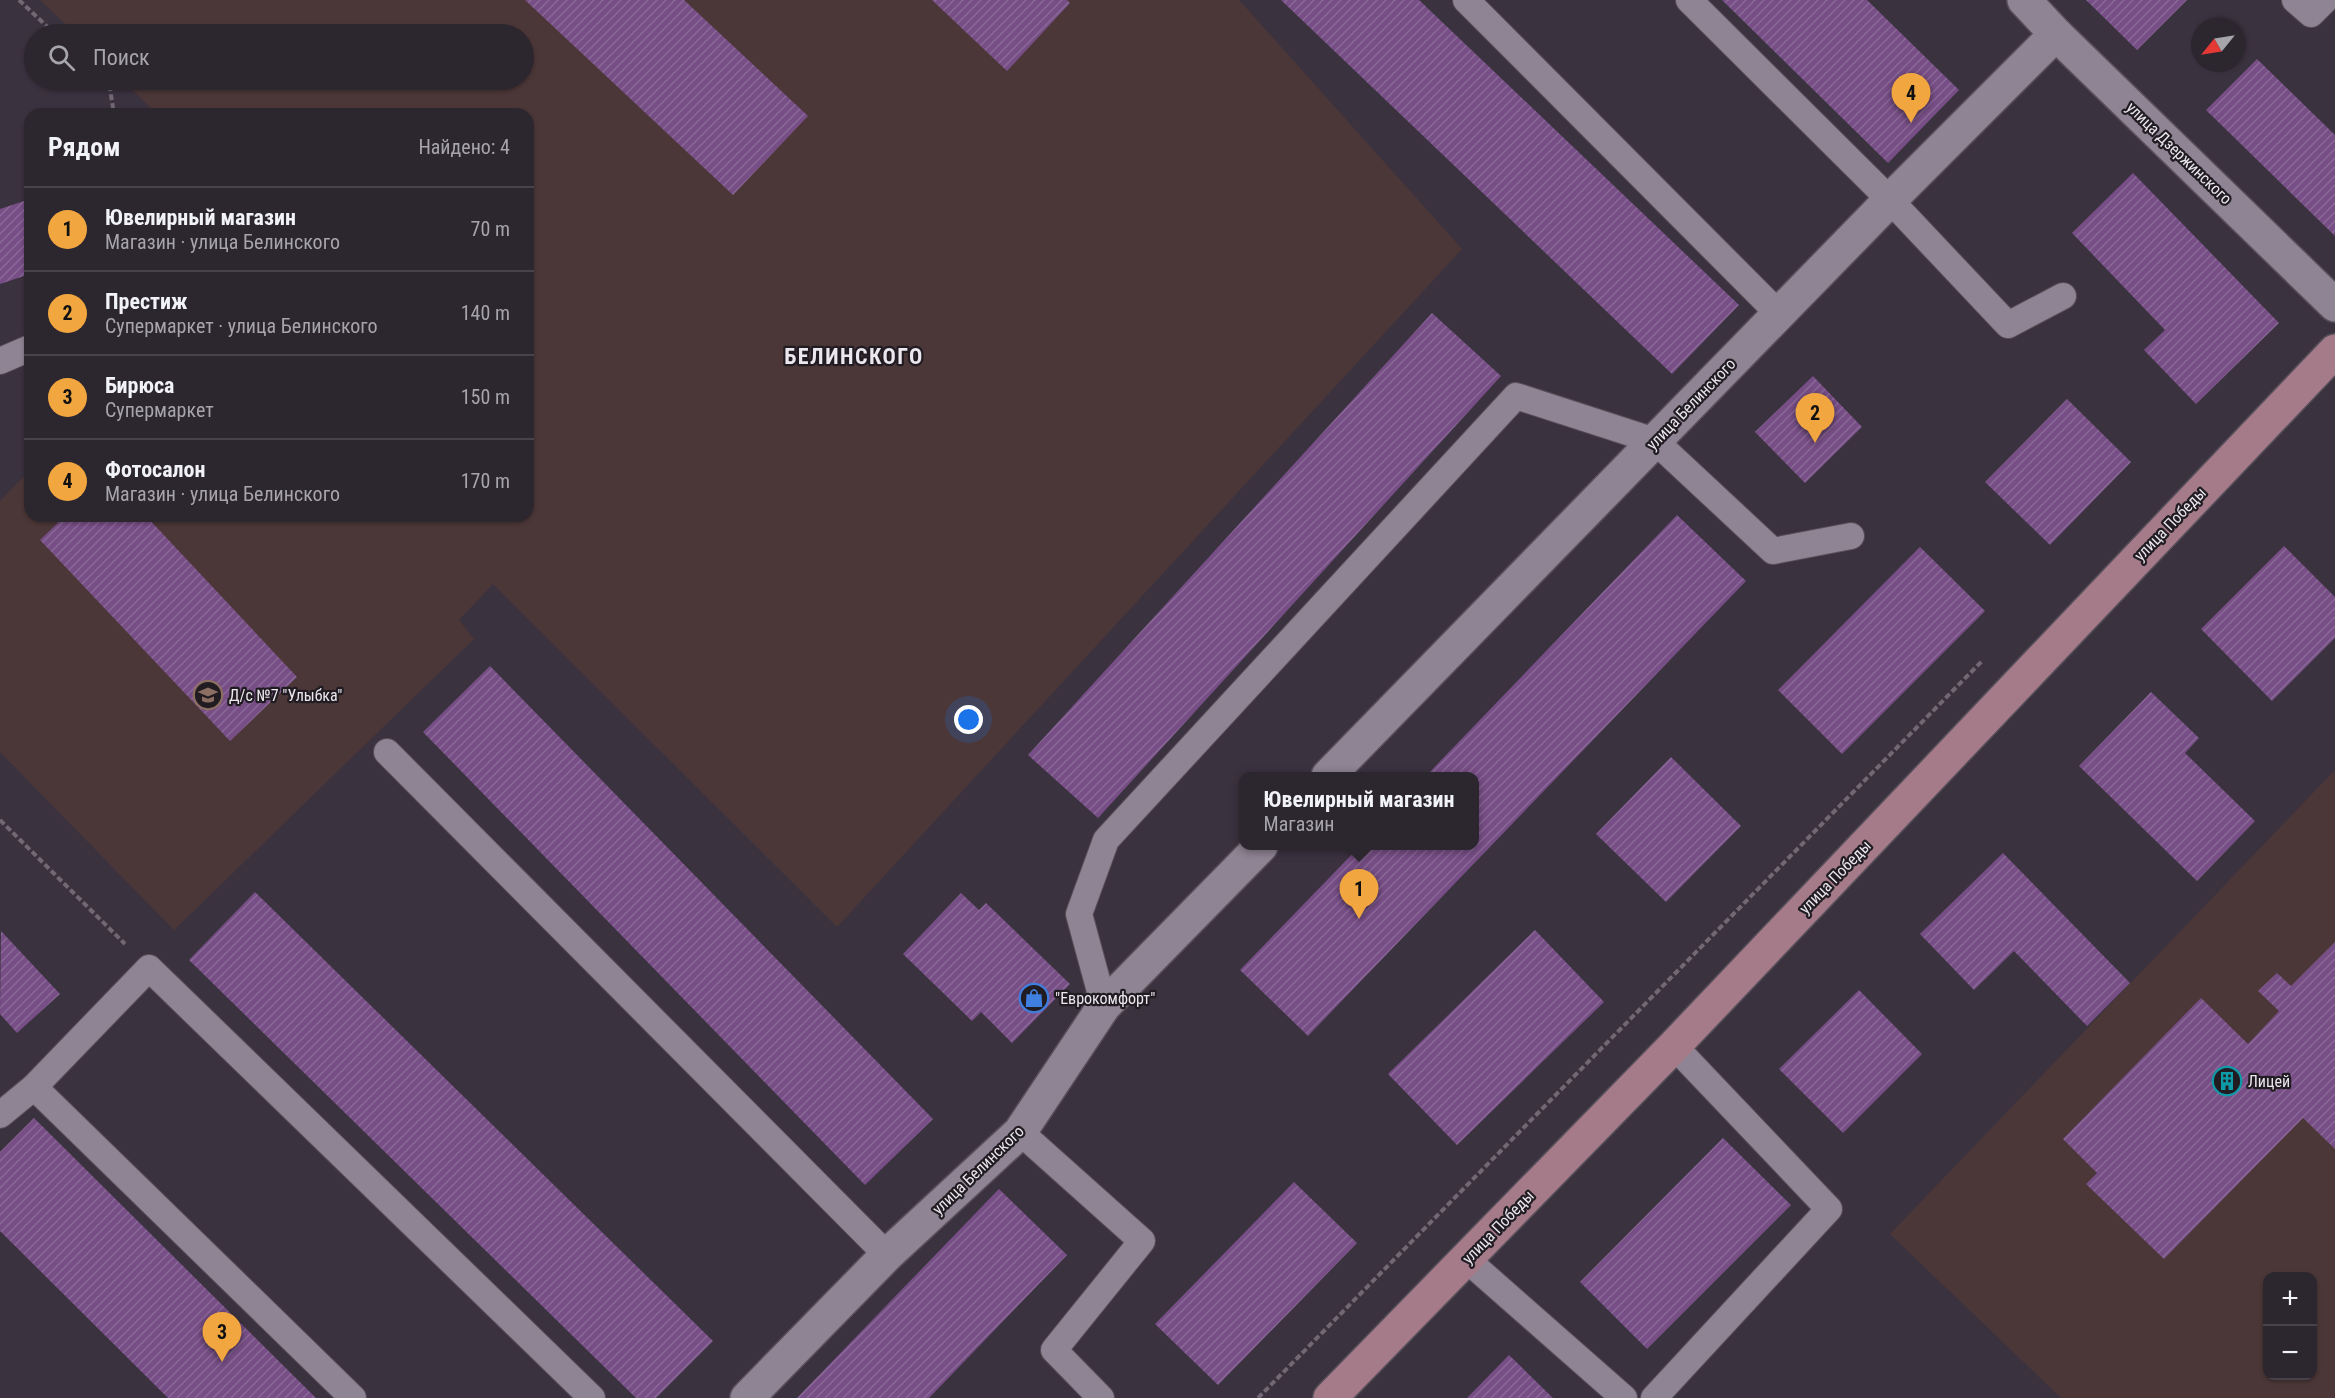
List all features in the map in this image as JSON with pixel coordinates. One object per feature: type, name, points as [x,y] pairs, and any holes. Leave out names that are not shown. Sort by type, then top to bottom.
[{"type":"street","name":"улица Дзержинского","points":[[2024,0],[2056,34],[2335,304]]},
{"type":"street","name":"улица Белинского","points":[[1333,772],[1890,200],[2056,34]]},
{"type":"street","name":"улица Победы","points":[[1330,1398],[1674,1046],[2335,351]]},
{"type":"street","name":"улица Белинского","points":[[747,1398],[887,1255],[1020,1132],[1104,1006],[1257,850]]},
{"type":"lane","points":[[1466,0],[1779,314]]},
{"type":"lane","points":[[1689,0],[1890,200],[2008,326],[2063,296]]},
{"type":"lane","points":[[2295,0],[2311,14],[2325,0]]},
{"type":"lane","points":[[0,361],[24,351]]},
{"type":"lane","points":[[1104,1006],[1079,914],[1106,840],[1516,396],[1656,441],[1773,552],[1851,536]]},
{"type":"lane","points":[[387,752],[887,1255]]},
{"type":"lane","points":[[0,1115],[34,1087],[149,968],[592,1398]]},
{"type":"lane","points":[[1654,1398],[1829,1209],[1674,1046]]},
{"type":"lane","points":[[34,1087],[352,1398]]},
{"type":"lane","points":[[1020,1132],[1142,1241],[1054,1350],[1101,1398]]},
{"type":"lane","points":[[1466,1259],[1624,1398]]},
{"type":"path","points":[[19,0],[44,24]]},
{"type":"path","points":[[110,90],[113,108]]},
{"type":"path","points":[[1258,1398],[1989,654]]},
{"type":"path","points":[[0,820],[149,968]]},
{"type":"shaded area","points":[[40,0],[1239,0],[1462,249],[837,927],[493,584],[459,620],[474,639],[174,930],[0,752],[0,501],[24,476],[24,522],[534,522],[534,108],[151,108],[132,90],[534,90],[534,24],[65,24]]},
{"type":"shaded area","points":[[2335,770],[2335,1398],[2061,1398],[1890,1234]]},
{"type":"building","points":[[525,0],[684,0],[808,116],[733,195]]},
{"type":"building","points":[[932,0],[1067,0],[1070,3],[1007,71]]},
{"type":"building","points":[[1281,0],[1419,0],[1739,305],[1672,374]]},
{"type":"building","points":[[1722,0],[1867,0],[1959,90],[1888,163]]},
{"type":"building","points":[[2086,0],[2187,0],[2137,50]]},
{"type":"building","points":[[2257,59],[2335,135],[2335,236],[2206,110]]},
{"type":"building","points":[[2133,173],[2279,323],[2196,404],[2144,350],[2165,330],[2072,233]]},
{"type":"building","points":[[24,201],[24,276],[0,284],[0,209]]},
{"type":"building","points":[[1432,313],[1501,376],[1098,818],[1028,755]]},
{"type":"building","points":[[1813,376],[1862,427],[1805,483],[1755,432]]},
{"type":"building","points":[[2067,399],[2131,462],[2050,545],[1985,482]]},
{"type":"building","points":[[1677,515],[1746,581],[1308,1036],[1240,970],[1356,850],[1479,850],[1479,772],[1430,772]]},
{"type":"building","points":[[59,522],[152,522],[297,677],[230,741],[40,540]]},
{"type":"building","points":[[2284,546],[2335,597],[2335,638],[2272,701],[2201,629]]},
{"type":"building","points":[[1920,547],[1985,611],[1842,754],[1778,690]]},
{"type":"building","points":[[490,666],[933,1119],[865,1185],[423,732]]},
{"type":"building","points":[[2151,692],[2199,738],[2185,753],[2255,821],[2197,881],[2079,766]]},
{"type":"building","points":[[1671,757],[1741,826],[1666,902],[1596,834]]},
{"type":"building","points":[[2003,853],[2130,983],[2087,1026],[2014,951],[1974,990],[1920,934]]},
{"type":"building","points":[[255,892],[713,1341],[656,1398],[636,1398],[189,960]]},
{"type":"building","points":[[961,893],[979,910],[986,903],[1070,984],[1012,1043],[981,1012],[972,1021],[903,954]]},
{"type":"building","points":[[1535,930],[1604,1002],[1457,1145],[1388,1074]]},
{"type":"building","points":[[1,931],[60,994],[17,1033],[0,1014]]},
{"type":"building","name":"Лицей","points":[[2335,942],[2335,1149],[2303,1118],[2164,1259],[2086,1184],[2097,1173],[2063,1139],[2201,998],[2248,1044],[2279,1011],[2258,991],[2277,973],[2291,986]]},
{"type":"building","points":[[1859,990],[1922,1054],[1843,1133],[1779,1069]]},
{"type":"building","points":[[34,1118],[316,1398],[168,1398],[0,1231],[0,1152]]},
{"type":"building","points":[[1723,1138],[1791,1205],[1647,1349],[1580,1282]]},
{"type":"building","points":[[1294,1182],[1357,1243],[1218,1385],[1155,1324]]},
{"type":"building","points":[[999,1189],[1067,1255],[929,1398],[797,1398]]},
{"type":"building","points":[[1509,1355],[1553,1398],[1467,1398]]},
{"type":"place","name":"Фотосалон","points":[[1911,123]]},
{"type":"place","name":"Престиж","points":[[1815,443]]},
{"type":"place","name":"Д/с №7 \"Улыбка\"","points":[[208,695]]},
{"type":"place","name":"Ювелирный магазин","points":[[1359,919]]},
{"type":"place","name":"\"Еврокомфорт\"","points":[[1034,998]]},
{"type":"place","name":"Лицей","points":[[2227,1081]]},
{"type":"place","name":"Бирюса","points":[[222,1362]]},
{"type":"district","name":"БЕЛИНСКОГО","points":[[854,356]]}]
